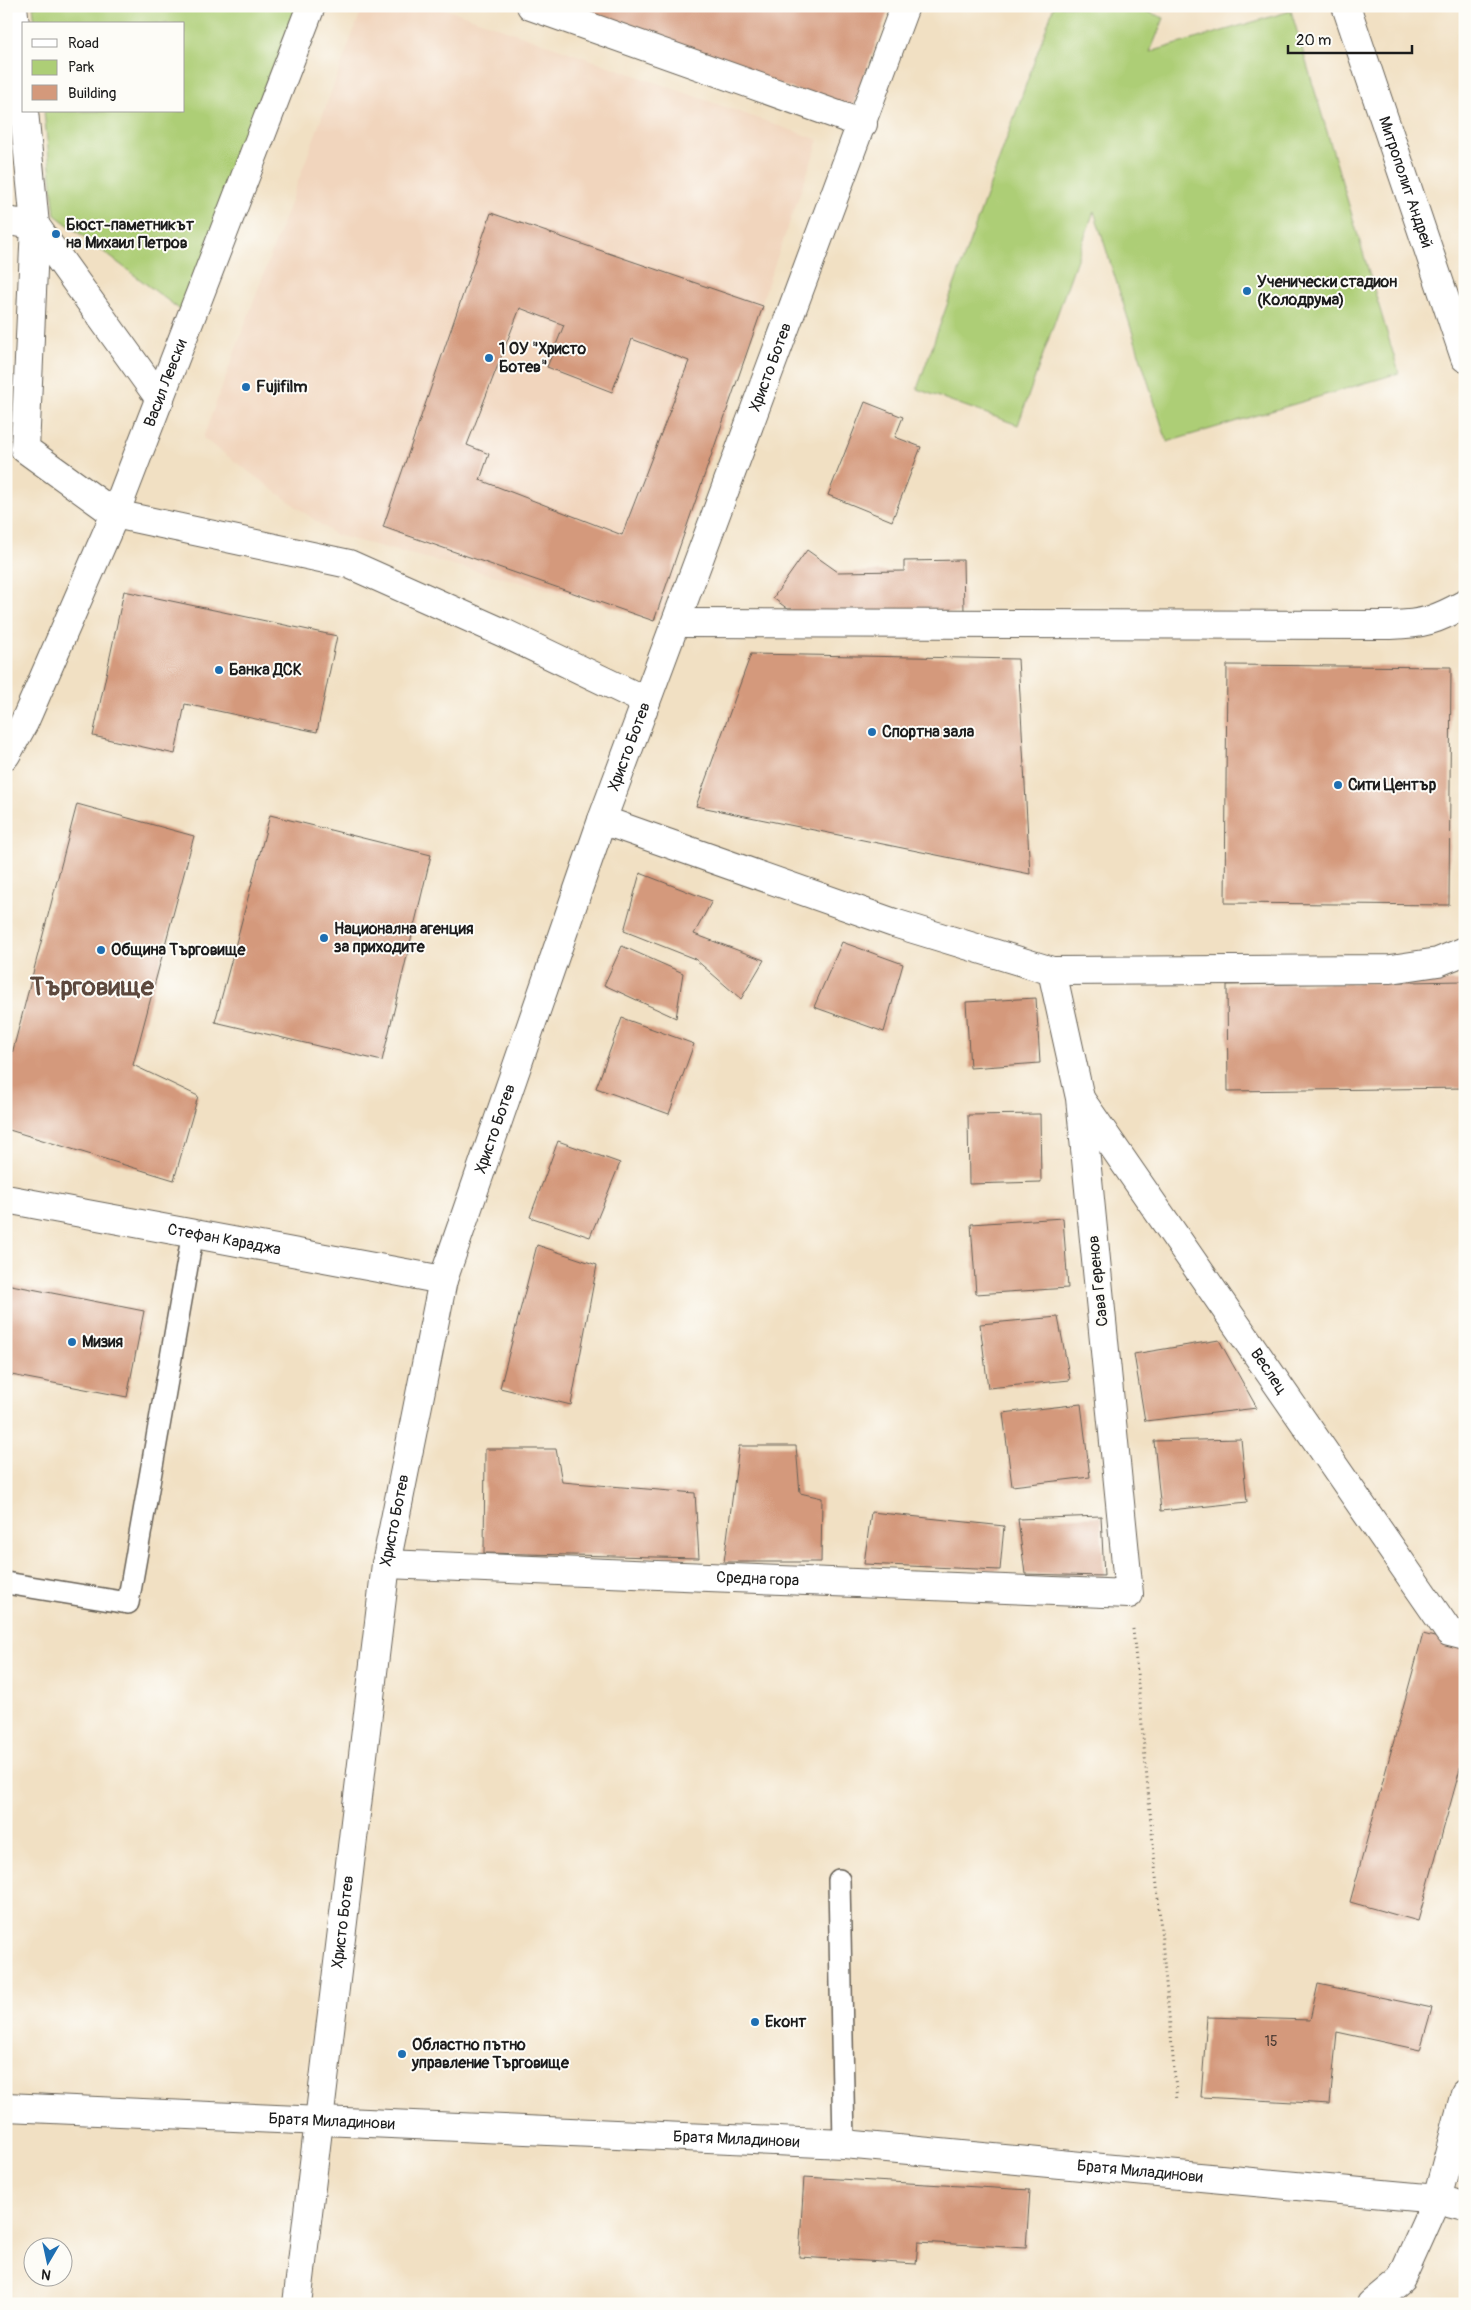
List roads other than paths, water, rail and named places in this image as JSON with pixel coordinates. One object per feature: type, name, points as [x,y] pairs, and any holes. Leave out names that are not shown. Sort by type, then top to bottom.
[{"type":"street","points":[[13,6],[22,92]]},
{"type":"street","name":"Васил Левски","points":[[6,755],[24,723],[115,514],[311,6]]},
{"type":"street","points":[[531,6],[863,124]]},
{"type":"street","name":"Христо Ботев","points":[[298,2304],[318,2121],[386,1564],[443,1280],[602,820],[863,124],[905,6]]},
{"type":"street","name":"Митрополит Андрей","points":[[1346,6],[1465,358]]},
{"type":"street","points":[[24,112],[35,225],[16,449],[115,514],[349,564],[506,634],[646,701]]},
{"type":"street","points":[[6,222],[35,225],[160,399]]},
{"type":"street","points":[[677,623],[1391,625],[1420,624],[1445,615],[1465,604]]},
{"type":"street","points":[[602,820],[894,923],[1052,971],[1391,969],[1438,962],[1465,951]]},
{"type":"street","name":"Сава Геренов","points":[[1052,971],[1080,1098],[1130,1594]]},
{"type":"street","name":"Веслец","points":[[1080,1098],[1449,1632],[1465,1636]]},
{"type":"street","name":"Стефан Караджа","points":[[6,1199],[193,1232],[443,1280]]},
{"type":"street","name":"Средна гора","points":[[386,1564],[1130,1594]]},
{"type":"street","points":[[1371,2304],[1401,2278],[1437,2199],[1465,2093]]},
{"type":"street","name":"Братя Миладинови","points":[[6,2107],[844,2144],[1437,2199],[1465,2206]]},
{"type":"lane","points":[[6,1583],[128,1603],[193,1232]]},
{"type":"lane","points":[[839,1880],[844,2144]]},
{"type":"place","name":"Бюст-паметникът на Михаил Петров","points":[[56,234]]},
{"type":"place","name":"Ученически стадион (Колодрума)","points":[[1247,291]]},
{"type":"place","name":"1 ОУ \"Христо Ботев\"","points":[[489,358]]},
{"type":"place","name":"Fujifilm","points":[[246,387]]},
{"type":"place","name":"Банка ДСК","points":[[219,670]]},
{"type":"place","name":"Спортна зала","points":[[872,732]]},
{"type":"place","name":"Сити Център","points":[[1338,785]]},
{"type":"place","name":"Национална агенция за приходите","points":[[324,938]]},
{"type":"place","name":"Община Търговище","points":[[101,950]]},
{"type":"place","name":"Мизия","points":[[72,1342]]},
{"type":"place","name":"Еконт","points":[[755,2022]]},
{"type":"place","name":"Областно пътно управление Търговище","points":[[402,2054]]},
{"type":"district","name":"Търговище","points":[[92,987]]}]
